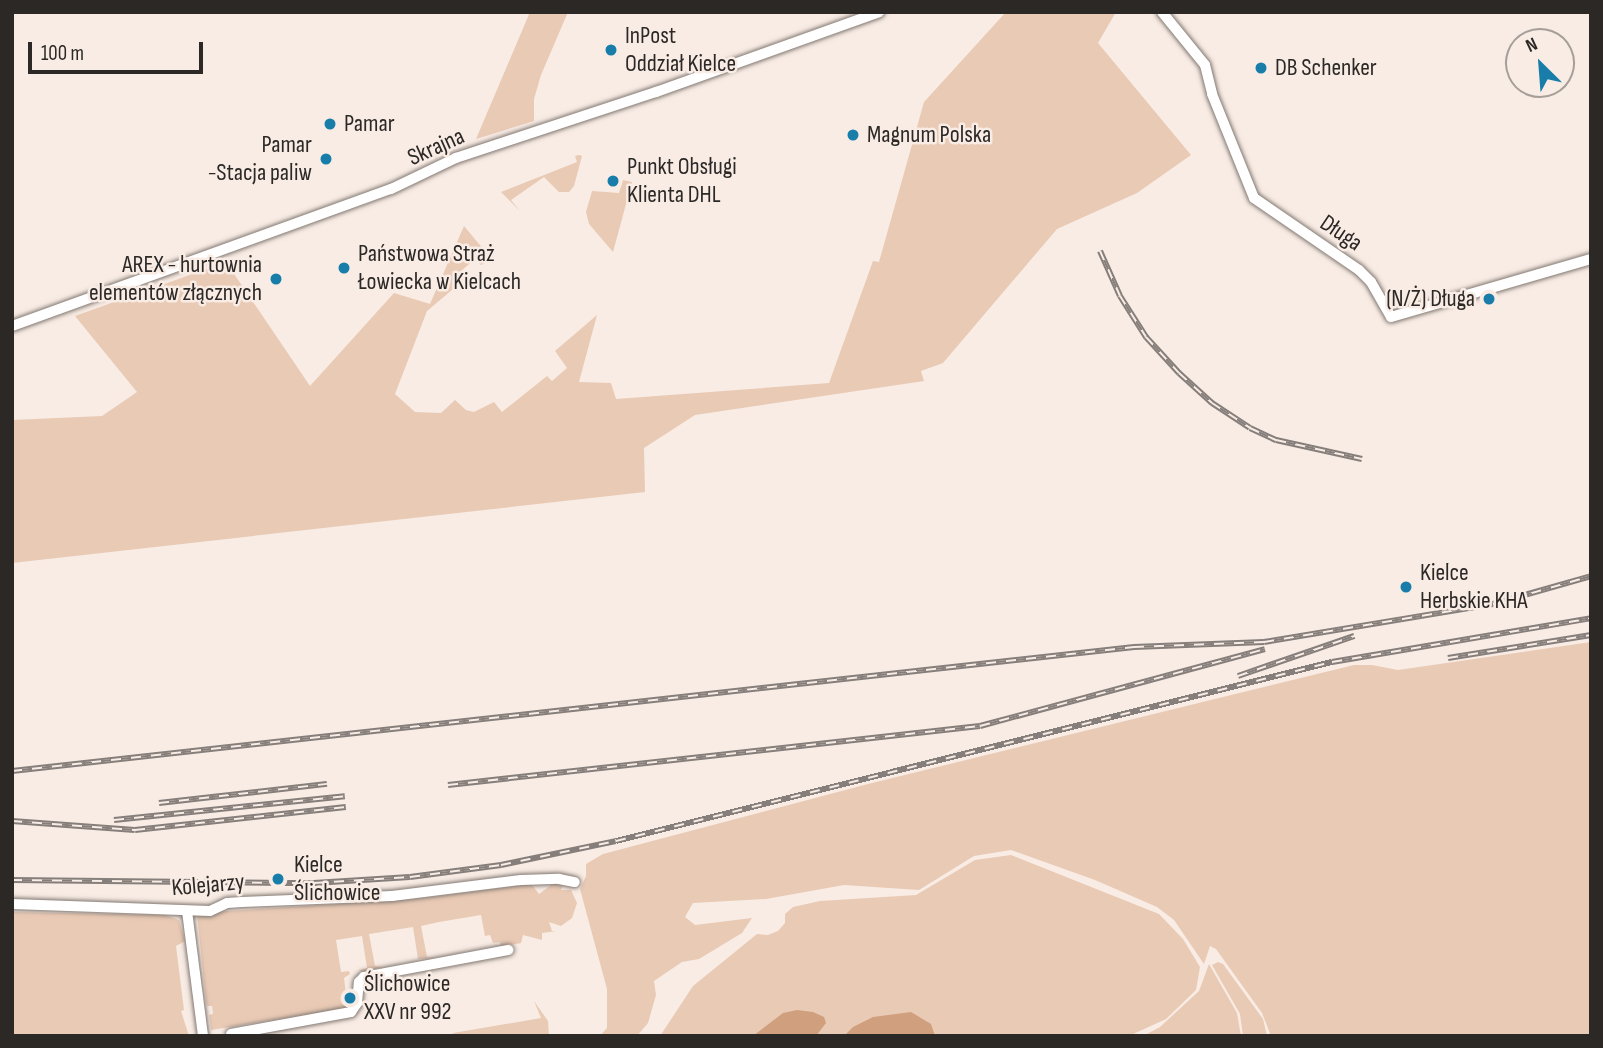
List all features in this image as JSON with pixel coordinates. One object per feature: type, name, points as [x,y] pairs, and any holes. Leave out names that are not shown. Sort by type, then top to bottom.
[{"type":"street","name":"Skrajna","points":[[12,326],[391,190],[456,158],[656,92],[879,12]]},
{"type":"street","name":"Długa","points":[[1162,12],[1205,65],[1212,94],[1254,198],[1366,276],[1391,317],[1591,259]]},
{"type":"street","name":"Kolejarzy","points":[[12,904],[210,911],[227,903],[420,894],[521,880],[559,879],[575,882]]},
{"type":"street","points":[[187,911],[203,1036]]},
{"type":"street","points":[[230,1034],[348,1013],[356,1007],[359,982],[364,977],[508,950]]},
{"type":"shaded area","points":[[530,12],[568,12],[541,75],[534,99],[534,121],[476,139]]},
{"type":"shaded area","points":[[1006,12],[1116,12],[1098,43],[1191,155],[1137,193],[1057,229],[943,363],[921,371],[924,381],[695,415],[644,448],[645,492],[12,563],[12,420],[102,416],[137,392],[75,316],[226,262],[310,386],[394,293],[430,304],[464,226],[484,250],[480,253],[485,263],[481,265],[475,259],[460,272],[465,279],[427,311],[395,394],[415,412],[441,413],[455,400],[466,410],[474,412],[494,402],[502,412],[547,376],[552,381],[567,368],[555,351],[597,315],[579,382],[611,383],[616,399],[829,383],[873,261],[879,262],[924,102]]},
{"type":"shaded area","points":[[575,156],[582,156],[574,186],[569,192],[559,192],[544,177],[511,200],[520,211],[501,192],[577,162]]},
{"type":"shaded area","points":[[623,180],[632,182],[613,252],[589,224],[586,212],[592,191],[619,193]]},
{"type":"shaded area","points":[[1591,642],[1591,1036],[1271,1036],[1262,1013],[1216,949],[1210,946],[1204,964],[1174,920],[1157,907],[1095,880],[1011,850],[974,856],[919,890],[844,885],[766,899],[693,903],[685,917],[695,925],[752,918],[742,933],[699,959],[682,962],[654,981],[656,995],[648,1023],[637,1036],[600,1036],[607,1028],[607,989],[580,889],[586,876],[586,864],[603,854],[868,784],[1354,665],[1398,670]]},
{"type":"shaded area","points":[[1011,855],[1159,914],[1183,939],[1200,967],[1196,990],[1166,1019],[1129,1036],[660,1036],[693,986],[757,934],[768,935],[778,931],[785,923],[785,914],[793,907],[820,901],[916,895],[975,860]]},
{"type":"shaded area","points":[[554,883],[563,885],[561,890],[571,890],[577,903],[572,918],[561,926],[549,922],[552,931],[557,931],[542,933],[542,940],[523,935],[521,943],[501,947],[500,942],[493,943],[490,935],[485,936],[481,915],[421,926],[427,957],[435,958],[418,959],[413,927],[369,934],[375,966],[383,967],[362,972],[359,970],[367,968],[362,936],[336,940],[341,972],[349,971],[350,974],[344,978],[347,1002],[353,1001],[348,1008],[211,1030],[209,1015],[213,1014],[212,1006],[207,1006],[206,1002],[197,913],[416,899],[523,885],[532,885],[539,894]]},
{"type":"shaded area","points":[[12,912],[165,915],[179,920],[185,941],[176,946],[184,1010],[181,1011],[189,1036],[12,1036]]},
{"type":"shaded area","points":[[1218,962],[1223,964],[1263,1019],[1267,1036],[1243,1036],[1240,1014],[1212,965]]},
{"type":"shaded area","points":[[1209,964],[1237,1013],[1241,1036],[1143,1036],[1160,1027],[1199,991]]},
{"type":"shaded area","points":[[534,1001],[548,1021],[549,1036],[453,1036],[453,1033],[541,1018]]},
{"type":"shaded area","points":[[797,1010],[824,1017],[826,1023],[816,1036],[753,1036],[783,1013]]},
{"type":"shaded area","points":[[911,1012],[931,1024],[935,1036],[844,1036],[853,1027],[873,1017]]},
{"type":"railway","points":[[1100,251],[1120,296],[1146,337],[1179,373],[1212,403],[1250,428],[1276,440],[1362,459]]},
{"type":"railway","points":[[12,771],[1134,647],[1264,642],[1493,604],[1591,576]]},
{"type":"railway","points":[[12,880],[314,883],[410,877],[501,865],[616,841],[1332,662],[1591,618]]},
{"type":"railway","points":[[1448,658],[1591,635]]},
{"type":"railway","points":[[1238,676],[1354,636]]},
{"type":"railway","points":[[448,785],[980,726],[1265,649]]},
{"type":"railway","points":[[159,803],[327,784]]},
{"type":"railway","points":[[114,820],[345,796]]},
{"type":"railway","points":[[12,821],[135,830],[346,807]]},
{"type":"place","name":"InPost Oddział Kielce","points":[[611,50]]},
{"type":"place","name":"DB Schenker","points":[[1261,68]]},
{"type":"place","name":"Pamar","points":[[330,124]]},
{"type":"place","name":"Magnum Polska","points":[[853,135]]},
{"type":"place","name":"Pamar -Stacja paliw","points":[[326,159]]},
{"type":"place","name":"Punkt Obsługi Klienta DHL","points":[[613,181]]},
{"type":"place","name":"Państwowa Straż Łowiecka w Kielcach","points":[[344,268]]},
{"type":"place","name":"AREX - hurtownia elementów złącznych","points":[[276,279]]},
{"type":"place","name":"(N/Ż) Długa","points":[[1489,299]]},
{"type":"place","name":"Kielce Herbskie KHA","points":[[1406,587]]},
{"type":"place","name":"Kielce Ślichowice","points":[[278,879]]},
{"type":"place","name":"Ślichowice XXV nr 992","points":[[350,998]]}]
